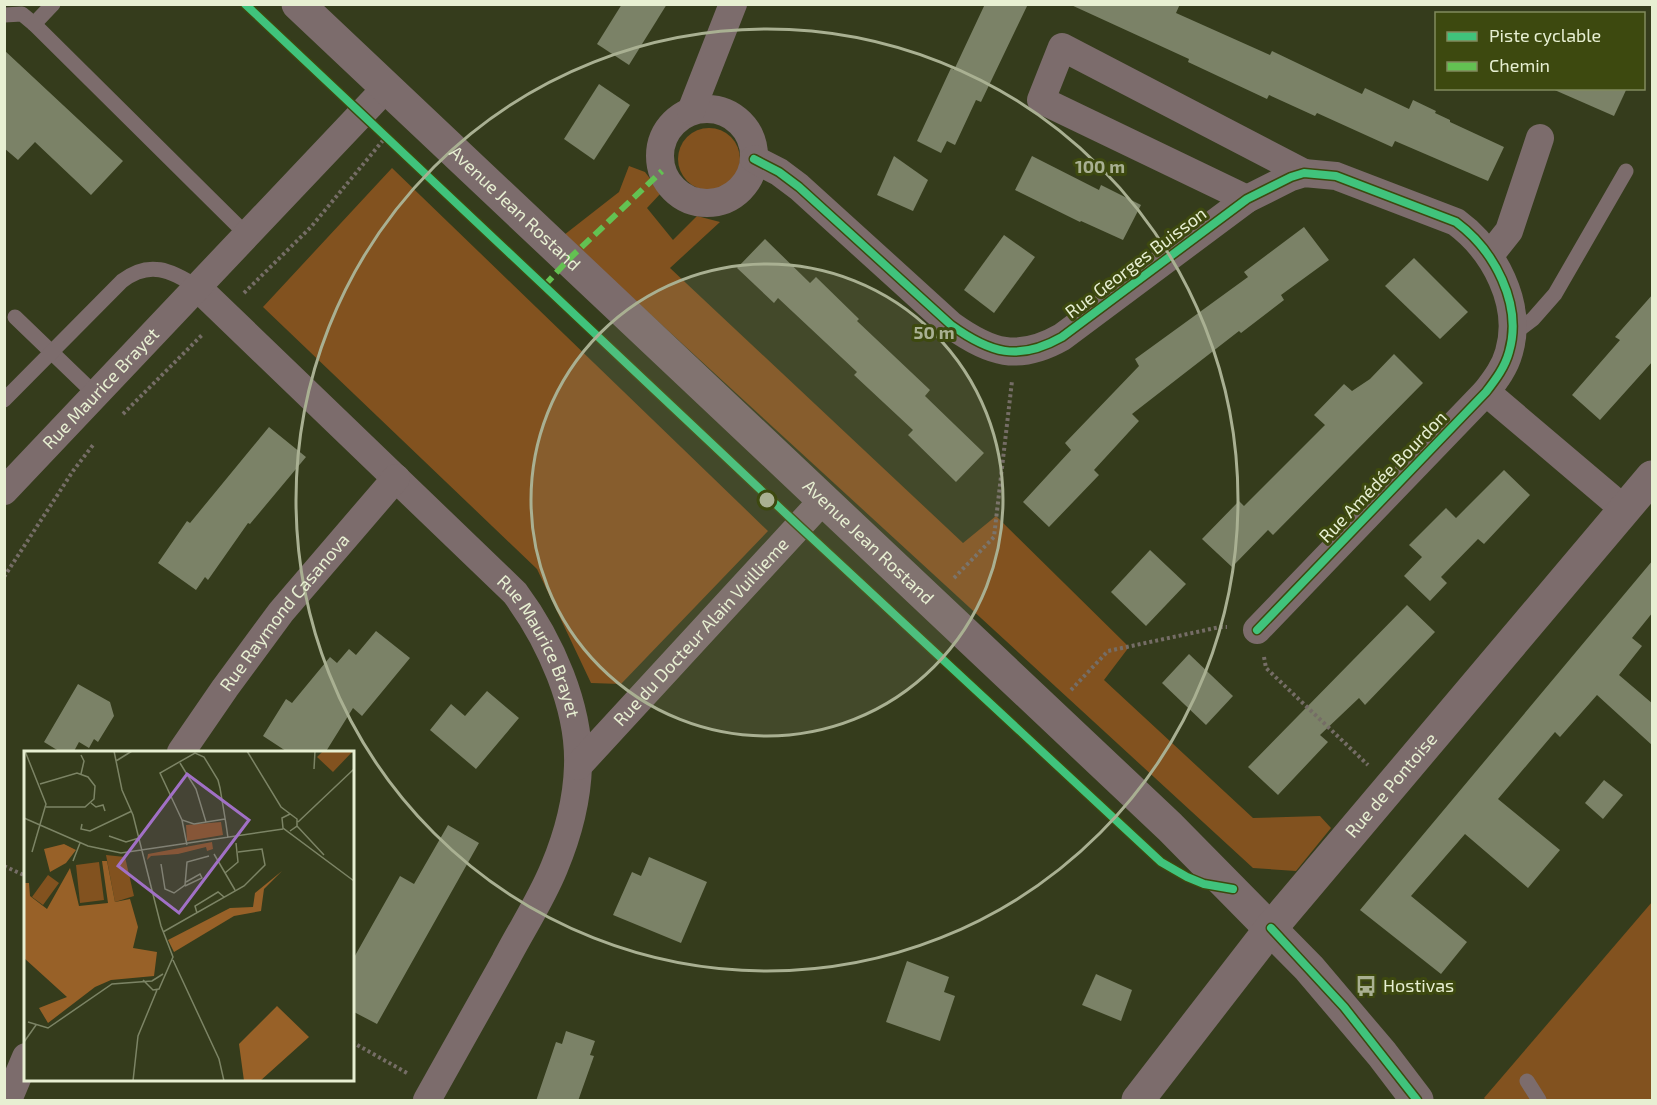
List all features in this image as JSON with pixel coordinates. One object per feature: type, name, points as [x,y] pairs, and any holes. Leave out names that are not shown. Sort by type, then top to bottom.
[{"type":"street","name":"Avenue Jean Rostand","points":[[298,4],[1170,827],[1271,928],[1344,1007],[1417,1101]]},
{"type":"street","points":[[691,111],[734,4]]},
{"type":"street","name":"Rue Georges Buisson","points":[[1247,199],[1041,100],[1062,47],[1304,173],[1328,175],[1353,181],[1456,222],[1468,231],[1490,255],[1504,282],[1512,335]]},
{"type":"street","name":"Rue Maurice Brayet","points":[[4,491],[386,88]]},
{"type":"street","points":[[718,110],[736,118],[748,132],[754,150],[754,159],[746,184],[725,200],[708,204],[683,198],[665,179],[659,162],[661,144],[675,121],[691,111],[718,110]]},
{"type":"street","points":[[1490,255],[1509,231],[1540,138]]},
{"type":"street","name":"Rue Georges Buisson","points":[[754,159],[779,172],[799,187],[951,325],[969,338],[986,346],[1015,353],[1031,351],[1062,337],[1247,199],[1271,185],[1304,173]]},
{"type":"street","name":"Rue Maurice Brayet","points":[[197,287],[498,574],[527,610],[552,656],[566,690],[578,765],[570,818],[554,870],[431,1094]]},
{"type":"street","name":"Rue Amédée Bourdon","points":[[1257,630],[1486,392],[1504,366],[1510,351],[1512,335]]},
{"type":"street","points":[[1486,392],[1624,510]]},
{"type":"street","name":"Rue de Pontoise","points":[[1138,1101],[1271,928],[1653,477]]},
{"type":"street","name":"Rue Raymond Casanova","points":[[182,751],[281,612],[396,478]]},
{"type":"street","name":"Rue du Docteur Alain Vuillieme","points":[[578,765],[824,499]]},
{"type":"street","points":[[8,1101],[24,1062]]},
{"type":"lane","points":[[34,24],[53,4]]},
{"type":"lane","points":[[4,15],[22,14],[34,24],[246,234]]},
{"type":"lane","points":[[1512,335],[1533,319],[1555,294],[1626,171]]},
{"type":"lane","points":[[4,400],[131,274],[156,268],[170,271],[197,287]]},
{"type":"lane","points":[[15,317],[96,395]]},
{"type":"lane","points":[[1527,1081],[1539,1101]]},
{"type":"path","points":[[360,114],[394,146]]},
{"type":"path","points":[[118,418],[311,227],[385,138]]},
{"type":"path","points":[[932,601],[994,537],[1015,353]]},
{"type":"path","points":[[4,577],[73,471],[97,441]]},
{"type":"path","points":[[1050,713],[1108,651],[1221,627],[1257,630],[1266,668],[1391,786]]},
{"type":"path","points":[[4,866],[24,875]]},
{"type":"path","points":[[354,1043],[431,1094]]},
{"type":"shaded area","points":[[709,128],[721,130],[731,137],[738,147],[740,159],[738,171],[731,181],[721,188],[709,190],[697,188],[687,181],[680,171],[678,159],[680,147],[687,137],[697,130]]},
{"type":"shaded area","points":[[629,166],[645,172],[661,193],[647,208],[673,240],[697,216],[720,222],[670,268],[963,543],[996,516],[1129,647],[1104,680],[1253,818],[1320,816],[1331,828],[1296,871],[1253,868],[564,235],[619,192]]},
{"type":"shaded area","points":[[392,168],[768,531],[621,684],[591,683],[537,569],[263,307]]},
{"type":"shaded area","points":[[1652,902],[1652,1100],[1486,1100],[1484,1098]]},
{"type":"building","points":[[622,4],[667,4],[629,65],[597,44]]},
{"type":"building","points":[[985,4],[1028,4],[981,102],[976,100],[955,145],[947,141],[941,153],[917,141],[951,68],[954,70]]},
{"type":"building","points":[[1069,4],[1180,4],[1176,13],[1270,55],[1272,51],[1362,94],[1365,88],[1409,109],[1413,100],[1436,111],[1435,113],[1450,122],[1504,147],[1488,181],[1395,141],[1392,147],[1317,113],[1315,116],[1269,95],[1267,99],[1188,62],[1189,59]]},
{"type":"building","points":[[4,50],[123,161],[91,195],[35,142],[18,160],[4,148]]},
{"type":"building","points":[[599,84],[630,105],[594,160],[564,139]]},
{"type":"building","points":[[1555,90],[1626,90],[1614,116]]},
{"type":"building","points":[[894,156],[928,180],[913,211],[877,195]]},
{"type":"building","points":[[1032,156],[1099,190],[1101,185],[1141,205],[1123,240],[1015,190]]},
{"type":"building","points":[[1304,227],[1329,260],[1281,295],[1284,300],[1241,333],[1239,331],[1132,414],[1139,421],[1094,470],[1099,475],[1049,527],[1023,502],[1071,450],[1065,443],[1139,366],[1135,359],[1248,277],[1244,272]]},
{"type":"building","points":[[1004,235],[1035,257],[994,313],[964,290]]},
{"type":"building","points":[[765,239],[810,283],[816,277],[859,319],[857,321],[930,390],[925,396],[984,453],[956,482],[908,435],[913,430],[854,375],[857,372],[778,298],[774,303],[737,268]]},
{"type":"building","points":[[1414,258],[1468,312],[1440,339],[1385,286]]},
{"type":"building","points":[[1653,294],[1653,361],[1600,420],[1572,395],[1620,340],[1615,337]]},
{"type":"building","points":[[1394,354],[1423,383],[1273,535],[1268,530],[1232,567],[1202,539],[1239,501],[1244,506],[1325,425],[1314,415],[1344,384],[1352,391],[1370,379]]},
{"type":"building","points":[[269,427],[306,457],[250,524],[248,523],[208,580],[205,577],[196,590],[158,563],[187,521],[190,523]]},
{"type":"building","points":[[1504,470],[1530,495],[1484,544],[1478,539],[1441,577],[1447,583],[1430,601],[1404,576],[1422,557],[1409,545],[1446,508],[1456,518]]},
{"type":"building","points":[[1150,550],[1186,584],[1146,626],[1111,592]]},
{"type":"building","points":[[1653,560],[1653,612],[1632,638],[1642,646],[1619,675],[1653,704],[1653,746],[1597,695],[1560,737],[1555,732],[1498,799],[1560,850],[1528,888],[1465,834],[1411,896],[1467,942],[1441,974],[1360,910]]},
{"type":"building","points":[[1407,605],[1435,632],[1365,705],[1359,698],[1320,735],[1328,742],[1278,795],[1248,767]]},
{"type":"building","points":[[376,631],[410,658],[362,716],[353,708],[326,751],[286,751],[263,736],[286,699],[292,703],[330,657],[337,663],[349,649],[356,655]]},
{"type":"building","points":[[1189,654],[1233,696],[1206,725],[1162,683]]},
{"type":"building","points":[[78,684],[110,702],[114,716],[98,742],[94,739],[89,748],[79,742],[74,751],[59,751],[44,742]]},
{"type":"building","points":[[487,691],[519,718],[476,769],[430,730],[451,704],[465,716]]},
{"type":"building","points":[[1604,780],[1623,795],[1603,819],[1585,803]]},
{"type":"building","points":[[448,825],[479,843],[377,1024],[354,1012],[354,957],[400,876],[414,884]]},
{"type":"building","points":[[649,857],[707,882],[681,943],[613,915],[632,872],[641,876]]},
{"type":"building","points":[[907,961],[949,977],[944,992],[955,996],[940,1041],[886,1022]]},
{"type":"building","points":[[1096,974],[1132,990],[1121,1021],[1082,1005]]},
{"type":"building","points":[[566,1031],[595,1041],[590,1055],[594,1056],[578,1101],[536,1101],[556,1042],[562,1044]]},
{"type":"marked path","points":[[544,286],[569,259],[662,171]]},
{"type":"cycle path","points":[[245,4],[799,526],[1161,862],[1204,884],[1233,889]]},
{"type":"cycle path","points":[[754,159],[779,172],[799,187],[951,325],[979,342],[1005,351],[1032,350],[1062,337],[1247,199],[1304,173],[1336,176],[1456,222],[1470,234],[1493,263],[1508,297],[1512,315],[1512,334],[1503,368],[1486,392],[1257,630]]},
{"type":"cycle path","points":[[1271,928],[1344,1007],[1417,1100]]},
{"type":"place","name":"Hostivas","points":[[1366,986]]}]
